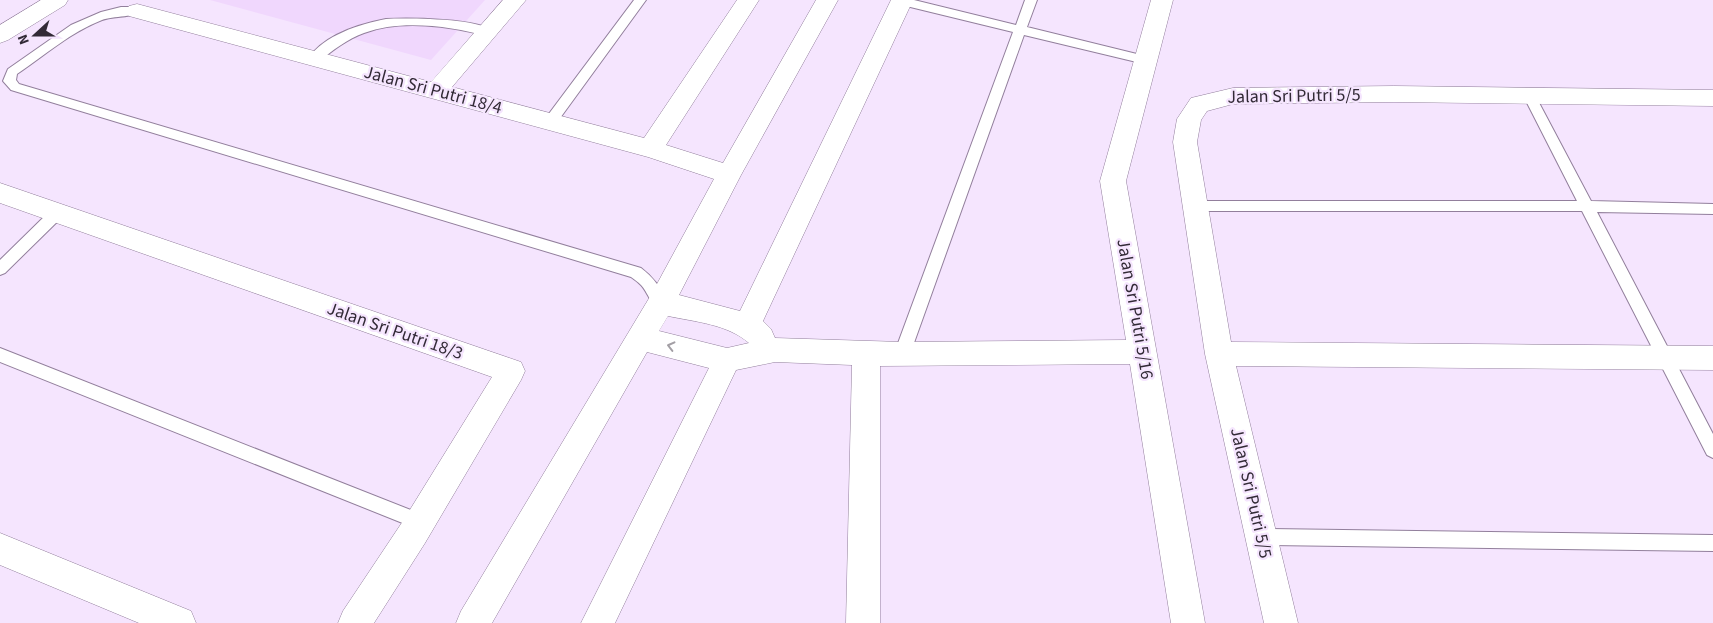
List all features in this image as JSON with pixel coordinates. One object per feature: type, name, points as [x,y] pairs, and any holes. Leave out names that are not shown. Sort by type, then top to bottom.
[{"type":"street","points":[[0,36],[57,0]]},
{"type":"street","points":[[436,91],[514,0]]},
{"type":"street","points":[[650,149],[748,0]]},
{"type":"street","points":[[473,623],[661,303],[729,174],[827,0]]},
{"type":"street","name":"Jalan Sri Putri 5/16","points":[[1162,0],[1113,181],[1188,623]]},
{"type":"street","points":[[747,325],[902,1]]},
{"type":"street","name":"Jalan Sri Putri 18/4","points":[[137,11],[650,149],[729,174]]},
{"type":"street","name":"Jalan Sri Putri 5/5","points":[[1281,623],[1219,354],[1195,206],[1185,142],[1189,119],[1199,104],[1213,99],[1233,96],[1394,94],[1713,98]]},
{"type":"street","name":"Jalan Sri Putri 18/3","points":[[0,193],[511,371],[420,522],[355,623]]},
{"type":"street","points":[[661,303],[721,316],[747,325],[775,350]]},
{"type":"street","points":[[640,338],[727,360],[775,350],[902,354],[1143,352]]},
{"type":"street","points":[[863,623],[866,353]]},
{"type":"street","points":[[1219,354],[1664,356],[1713,358]]},
{"type":"street","points":[[598,623],[727,360]]},
{"type":"street","points":[[0,549],[179,623]]},
{"type":"lane","points":[[550,122],[640,0]]},
{"type":"lane","points":[[902,354],[1031,0]]},
{"type":"lane","points":[[902,1],[1145,60]]},
{"type":"lane","points":[[137,11],[110,12],[93,17],[12,72],[9,81],[15,87],[636,272],[646,280],[661,303]]},
{"type":"lane","points":[[314,58],[346,34],[374,24],[422,23],[468,26],[487,32]]},
{"type":"lane","points":[[1530,97],[1713,450]]},
{"type":"lane","points":[[1195,206],[1587,206],[1713,209]]},
{"type":"lane","points":[[0,269],[56,214]]},
{"type":"lane","points":[[0,354],[420,522]]},
{"type":"lane","points":[[1262,537],[1713,543]]},
{"type":"shaded area","points":[[210,0],[485,0],[431,60]]}]
